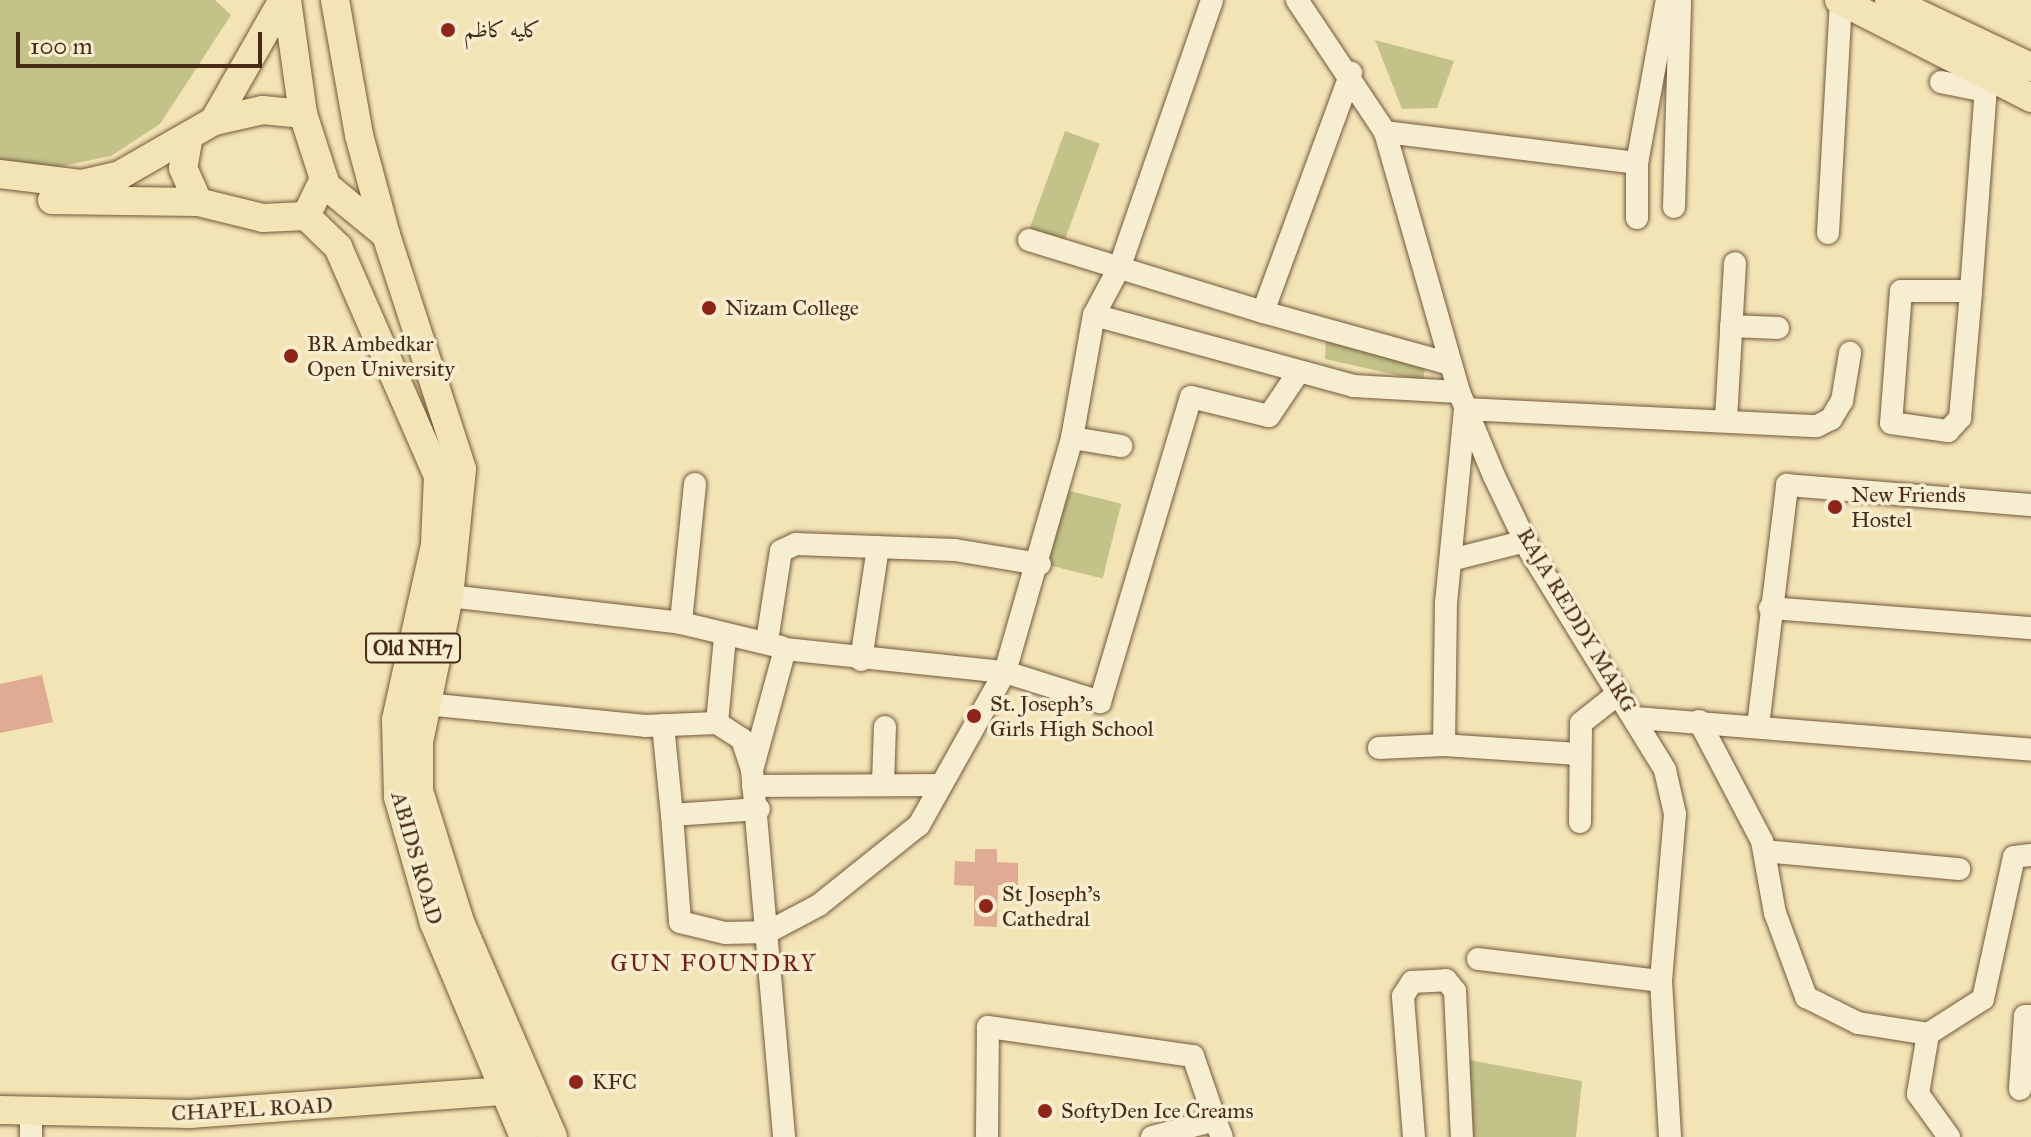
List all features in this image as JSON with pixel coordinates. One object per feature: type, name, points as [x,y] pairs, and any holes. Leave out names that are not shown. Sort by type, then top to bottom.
[{"type":"main road","points":[[285,0],[303,114],[324,182],[386,235]]},
{"type":"main road","points":[[0,174],[82,184],[120,175],[188,141],[214,121],[285,0]]},
{"type":"main road","name":"Old NH7","points":[[335,0],[359,135],[386,235],[462,469],[449,596],[426,704],[419,791],[515,1091],[553,1137]]},
{"type":"main road","points":[[1840,0],[1986,82],[2031,98]]},
{"type":"main road","points":[[1889,0],[2031,67]]},
{"type":"main road","points":[[214,121],[263,110],[303,114]]},
{"type":"main road","points":[[0,191],[68,203],[198,202],[263,218],[306,216],[324,182],[359,135]]},
{"type":"main road","points":[[188,141],[183,168],[198,202]]},
{"type":"main road","name":"ABIDS ROAD","points":[[306,216],[338,247],[438,476],[435,545],[392,753],[417,873],[515,1091],[524,1137]]},
{"type":"main road","name":"CHAPEL ROAD","points":[[0,1110],[31,1124],[515,1091]]},
{"type":"street","points":[[663,725],[680,922],[725,933],[768,932],[819,905],[919,825],[1005,672],[1040,564],[1072,438],[1094,315],[1120,266],[1212,0]]},
{"type":"street","name":"RAJA REDDY MARG","points":[[1297,0],[1351,73],[1385,132],[1462,400],[1526,541],[1637,718],[1665,770],[1675,814],[1661,981],[1670,1137]]},
{"type":"street","points":[[1637,218],[1637,163],[1667,0]]},
{"type":"street","points":[[1674,207],[1680,0]]},
{"type":"street","points":[[1828,233],[1840,0]]},
{"type":"street","points":[[1263,312],[1351,73]]},
{"type":"street","points":[[1941,82],[1986,82],[1971,291],[1956,428],[1891,423],[1901,291],[1971,291]]},
{"type":"street","points":[[1385,132],[1637,163]]},
{"type":"street","points":[[1029,240],[1263,312],[1451,364]]},
{"type":"street","points":[[1726,419],[1735,263]]},
{"type":"street","points":[[1094,315],[1353,386],[1462,400],[1817,426],[1831,419],[1842,401],[1850,353]]},
{"type":"street","points":[[1731,326],[1778,328]]},
{"type":"street","points":[[449,596],[681,623],[725,637],[861,660],[1005,672],[1100,702],[1191,397],[1269,416],[1298,373]]},
{"type":"street","points":[[1444,745],[1451,560],[1462,400]]},
{"type":"street","points":[[1072,438],[1121,446]]},
{"type":"street","points":[[681,623],[695,484]]},
{"type":"street","points":[[1758,726],[1787,485],[2031,505]]},
{"type":"street","points":[[1451,560],[1526,541]]},
{"type":"street","points":[[752,778],[776,645],[781,551],[796,544],[955,550],[1040,564]]},
{"type":"street","points":[[861,660],[878,547]]},
{"type":"street","points":[[1770,608],[2031,628]]},
{"type":"street","points":[[717,723],[725,637]]},
{"type":"street","points":[[1580,822],[1578,754],[1584,717],[1619,693]]},
{"type":"street","points":[[426,704],[663,725],[717,723],[742,739],[759,809],[784,1137]]},
{"type":"street","points":[[1637,718],[2031,750]]},
{"type":"street","points":[[1699,721],[1764,851],[1775,913],[1806,997],[1858,1023],[1928,1034],[1983,999],[2014,857],[2031,855]]},
{"type":"street","points":[[883,783],[885,727]]},
{"type":"street","points":[[1379,748],[1444,745],[1578,754]]},
{"type":"street","points":[[752,778],[939,785]]},
{"type":"street","points":[[672,815],[759,809]]},
{"type":"street","points":[[1764,851],[1959,869]]},
{"type":"street","points":[[1478,959],[1661,981]]},
{"type":"street","points":[[1414,1137],[1403,996],[1412,982],[1446,980],[1455,991],[1462,1137]]},
{"type":"street","points":[[2020,1089],[2025,1016],[2031,1016]]},
{"type":"street","points":[[987,1137],[988,1027],[1193,1056],[1218,1129],[1152,1137]]},
{"type":"street","points":[[1928,1034],[1918,1094],[1949,1137]]},
{"type":"green space","points":[[0,0],[215,0],[231,15],[160,124],[111,156],[42,170],[0,161]]},
{"type":"green space","points":[[1375,40],[1454,61],[1437,108],[1402,109]]},
{"type":"green space","points":[[1065,131],[1100,144],[1063,245],[1028,232]]},
{"type":"green space","points":[[1326,341],[1425,367],[1423,381],[1325,359]]},
{"type":"green space","points":[[1066,490],[1121,504],[1103,579],[1047,565]]},
{"type":"green space","points":[[1458,1058],[1582,1081],[1576,1137],[1456,1137]]},
{"type":"building","points":[[42,675],[53,722],[0,733],[0,684]]},
{"type":"building","name":"St Joseph's Cathedral","points":[[975,849],[997,849],[997,862],[1018,863],[1018,885],[998,885],[997,927],[974,926],[974,886],[954,885],[955,861],[975,862]]},
{"type":"place","name":"كليه كاظم","points":[[448,30]]},
{"type":"place","name":"Nizam College","points":[[709,308]]},
{"type":"place","name":"BR Ambedkar Open University","points":[[291,356]]},
{"type":"place","name":"New Friends Hostel","points":[[1835,507]]},
{"type":"place","name":"St. Joseph's Girls High School","points":[[974,716]]},
{"type":"place","name":"St Joseph's Cathedral","points":[[986,906]]},
{"type":"place","name":"KFC","points":[[576,1082]]},
{"type":"place","name":"SoftyDen Ice Creams","points":[[1045,1111]]},
{"type":"district","name":"GUN FOUNDRY","points":[[714,964]]}]
